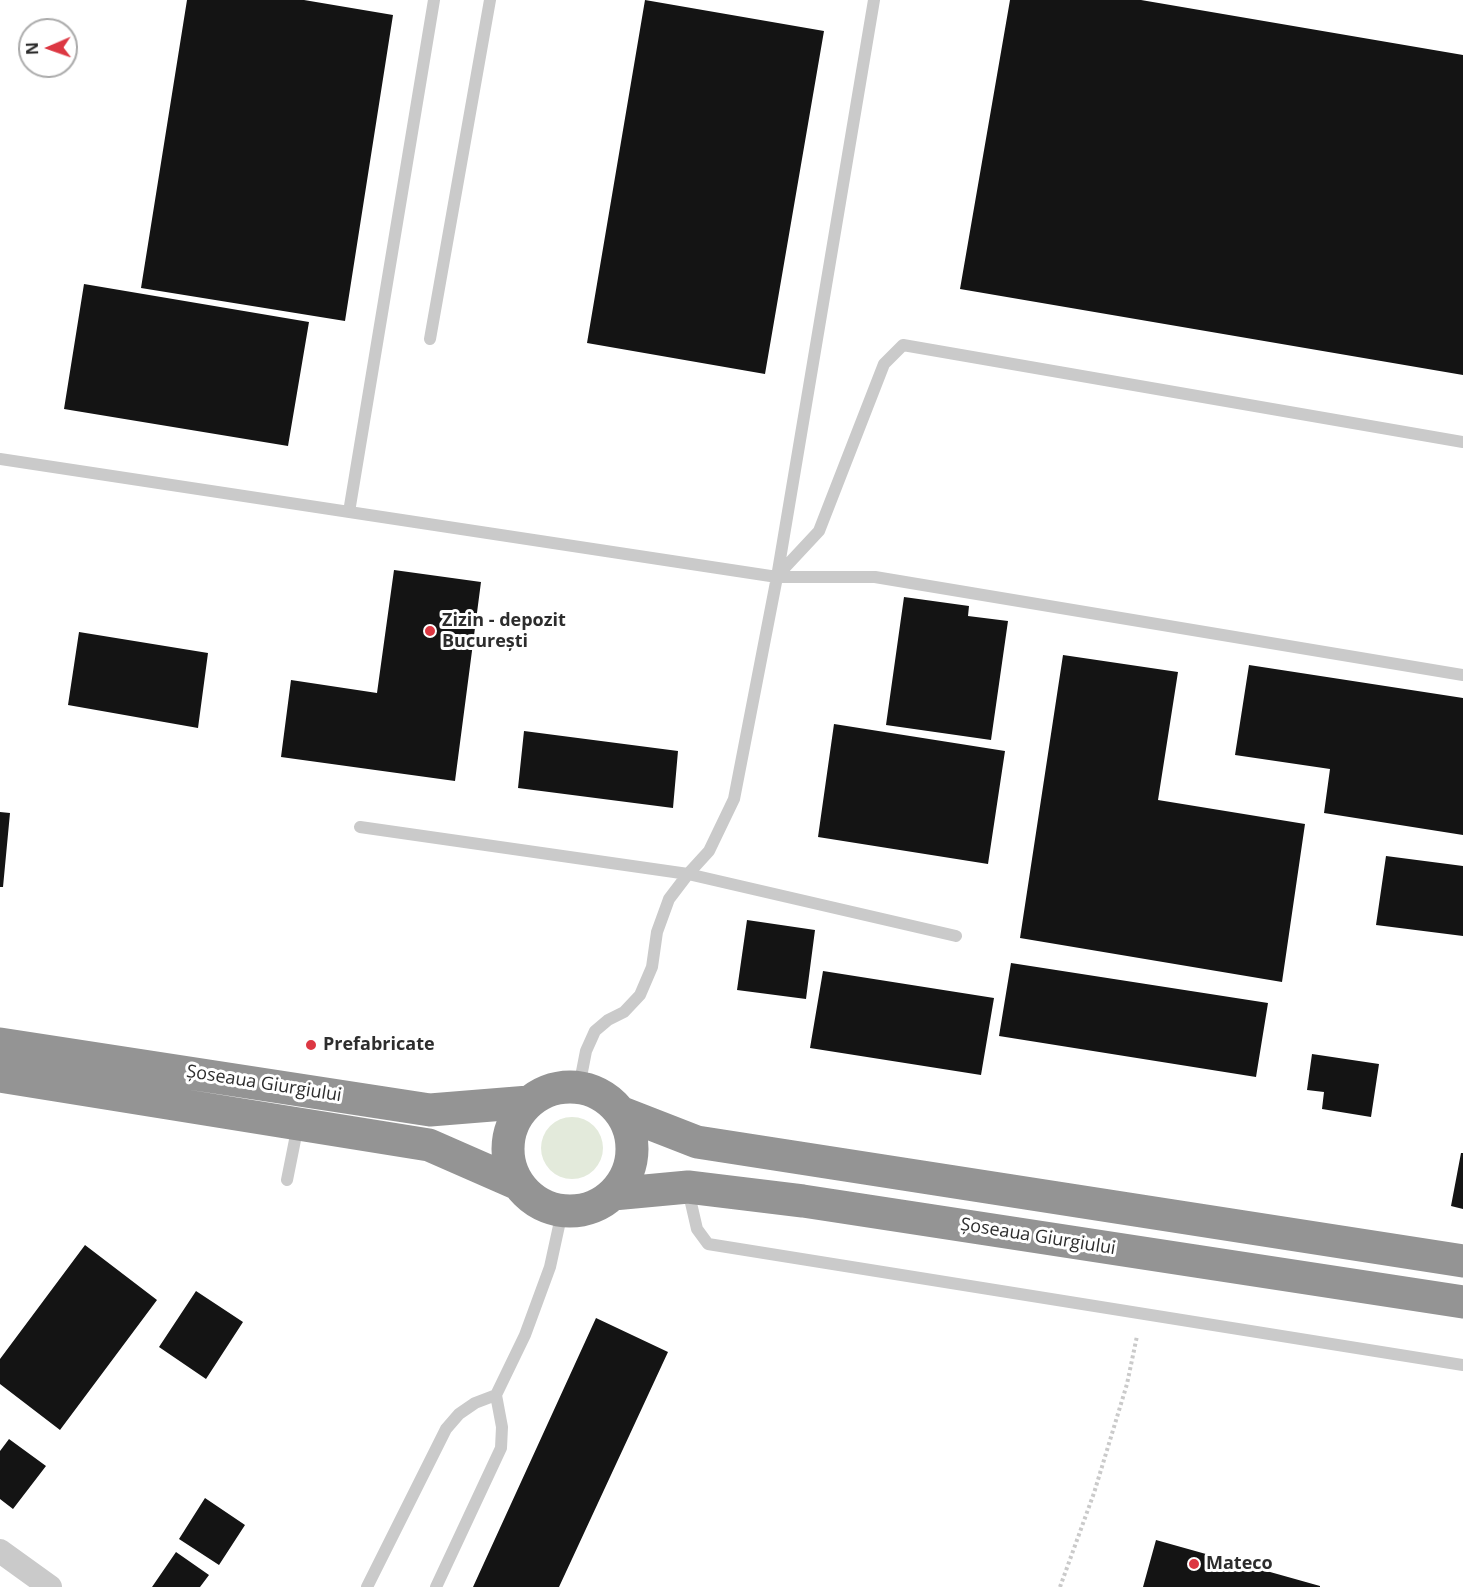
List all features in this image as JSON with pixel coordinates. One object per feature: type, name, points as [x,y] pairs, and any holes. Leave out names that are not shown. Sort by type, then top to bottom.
[{"type":"highway","name":"Șoseaua Giurgiului","points":[[0,1044],[430,1110],[529,1101]]},
{"type":"highway","name":"Șoseaua Giurgiului","points":[[0,1076],[429,1145],[518,1184]]},
{"type":"highway","name":"Șoseaua Giurgiului","points":[[579,1087],[567,1086],[554,1089],[529,1101],[517,1115],[510,1132],[507,1150],[510,1168],[518,1184],[544,1207],[562,1212],[580,1211],[592,1208],[613,1194],[624,1180],[630,1164],[632,1146],[629,1128],[620,1112]]},
{"type":"highway","points":[[579,1087],[602,1096],[620,1112],[697,1142],[1463,1262]]},
{"type":"highway","name":"Șoseaua Giurgiului","points":[[613,1194],[688,1187],[803,1201],[1463,1302]]},
{"type":"street","points":[[0,1551],[50,1587]]},
{"type":"lane","points":[[349,512],[434,0]]},
{"type":"lane","points":[[430,339],[490,0]]},
{"type":"lane","points":[[579,1087],[586,1051],[595,1031],[608,1020],[624,1012],[640,995],[652,967],[657,932],[669,899],[709,851],[734,799],[777,577],[874,0]]},
{"type":"lane","points":[[777,577],[819,531],[884,364],[903,345],[1463,442]]},
{"type":"lane","points":[[0,459],[777,577],[875,577],[1463,675]]},
{"type":"lane","points":[[360,827],[688,874],[956,936]]},
{"type":"lane","points":[[287,1180],[298,1123]]},
{"type":"lane","points":[[688,1187],[697,1228],[708,1245],[1463,1365]]},
{"type":"lane","points":[[436,1587],[501,1448],[502,1427],[495,1395],[525,1335],[550,1267],[562,1212]]},
{"type":"lane","points":[[367,1587],[446,1429],[459,1414],[475,1402],[495,1395]]},
{"type":"path","points":[[1060,1587],[1094,1493],[1127,1384],[1142,1313]]},
{"type":"green space","points":[[572,1117],[589,1122],[594,1126],[598,1131],[603,1148],[598,1165],[594,1170],[589,1174],[572,1179],[555,1174],[550,1170],[546,1165],[541,1148],[546,1131],[550,1126],[555,1122]]},
{"type":"building","points":[[187,0],[304,0],[393,15],[345,321],[141,288]]},
{"type":"building","points":[[645,0],[824,31],[765,374],[587,343]]},
{"type":"building","points":[[1010,0],[1141,0],[1463,55],[1463,375],[960,289]]},
{"type":"building","points":[[84,284],[309,322],[288,446],[64,409]]},
{"type":"building","name":"Zizin - depozit București","points":[[394,570],[481,582],[455,781],[281,757],[291,680],[377,693]]},
{"type":"building","points":[[904,597],[969,606],[968,616],[1008,621],[991,740],[886,725]]},
{"type":"building","points":[[79,632],[208,653],[198,728],[68,705]]},
{"type":"building","points":[[1063,655],[1178,672],[1158,800],[1305,824],[1282,982],[1020,938]]},
{"type":"building","points":[[1249,665],[1463,698],[1463,835],[1324,813],[1330,769],[1235,755]]},
{"type":"building","points":[[834,724],[1005,751],[988,864],[818,837]]},
{"type":"building","points":[[524,731],[678,751],[673,808],[518,788]]},
{"type":"building","points":[[0,812],[10,813],[3,887],[0,887]]},
{"type":"building","points":[[1386,856],[1463,866],[1463,936],[1376,925]]},
{"type":"building","points":[[747,920],[815,930],[806,999],[737,990]]},
{"type":"building","points":[[1011,963],[1268,1003],[1256,1077],[999,1036]]},
{"type":"building","points":[[823,971],[994,998],[981,1075],[810,1048]]},
{"type":"building","points":[[1312,1054],[1379,1064],[1371,1117],[1322,1109],[1324,1092],[1307,1090]]},
{"type":"building","points":[[1461,1153],[1463,1153],[1463,1209],[1451,1206]]},
{"type":"building","points":[[85,1245],[157,1300],[60,1430],[0,1384],[0,1359]]},
{"type":"building","points":[[196,1291],[243,1322],[206,1379],[159,1347]]},
{"type":"building","points":[[596,1318],[668,1352],[559,1587],[473,1587]]},
{"type":"building","points":[[9,1439],[46,1466],[13,1509],[0,1499],[0,1451]]},
{"type":"building","points":[[205,1498],[245,1525],[219,1565],[179,1539]]},
{"type":"building","name":"Mateco","points":[[1156,1540],[1320,1586],[1320,1587],[1143,1587]]},
{"type":"building","points":[[176,1552],[209,1575],[200,1587],[152,1587]]},
{"type":"place","name":"Zizin - depozit București","points":[[430,631]]},
{"type":"place","name":"Prefabricate","points":[[311,1045]]},
{"type":"place","name":"Mateco","points":[[1194,1564]]}]
